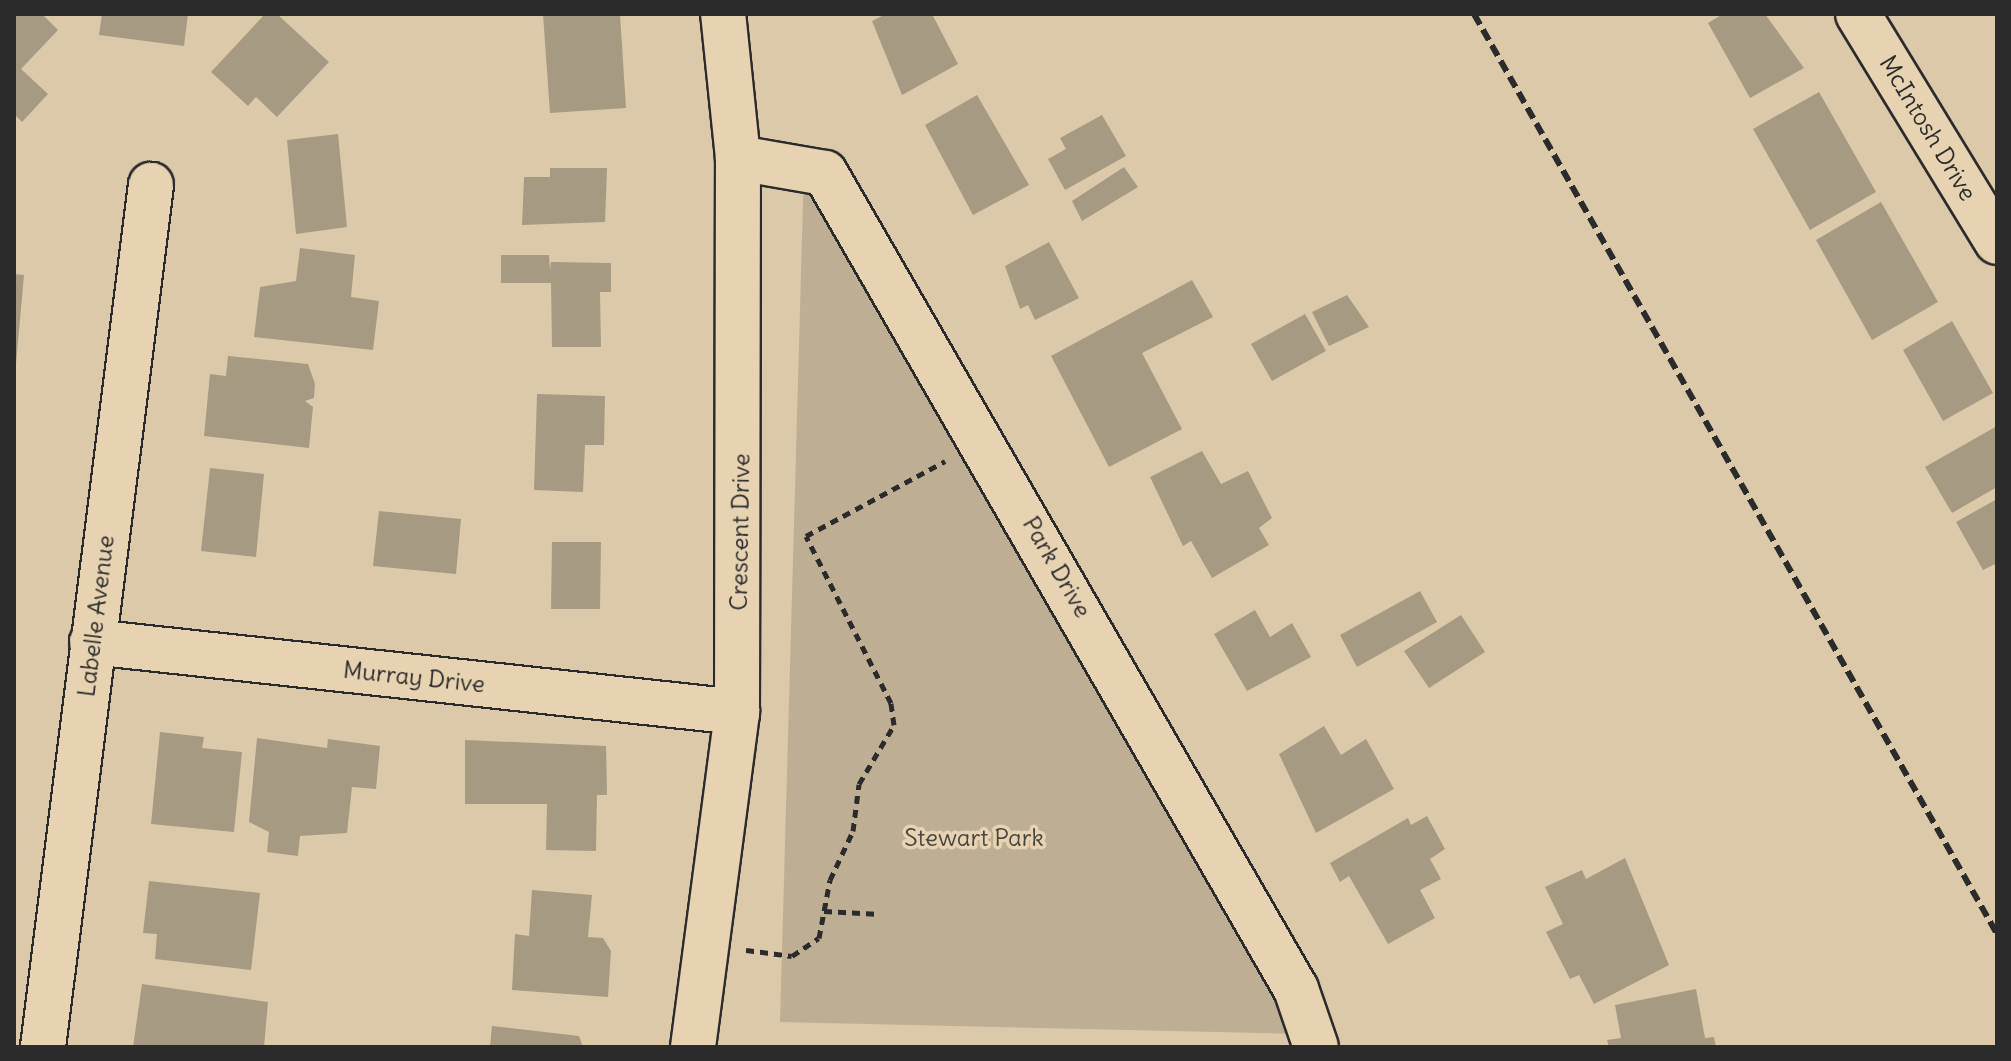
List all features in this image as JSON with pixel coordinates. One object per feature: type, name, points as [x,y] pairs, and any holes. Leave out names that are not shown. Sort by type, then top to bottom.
[{"type":"street","name":"Crescent Drive","points":[[693,1047],[710,945],[737,712],[738,158],[723,14]]},
{"type":"street","name":"McIntosh Drive","points":[[1858,14],[1997,242]]},
{"type":"street","name":"Park Drive","points":[[738,158],[825,173],[985,440],[1296,989],[1316,1047]]},
{"type":"street","name":"Labelle Avenue","points":[[43,1047],[151,185]]},
{"type":"street","name":"Murray Drive","points":[[92,642],[737,712]]},
{"type":"path","points":[[710,945],[807,952],[853,831],[859,784],[894,725],[891,703],[806,536],[985,440]]},
{"type":"path","points":[[824,911],[880,914]]},
{"type":"green space","name":"Stewart Park","points":[[804,167],[1301,1034],[780,1022]]},
{"type":"building","points":[[14,14],[42,14],[58,30],[21,69],[48,94],[22,122],[14,114]]},
{"type":"building","points":[[102,14],[188,14],[184,46],[99,35]]},
{"type":"building","points":[[265,14],[277,14],[329,62],[277,117],[256,97],[248,106],[211,72]]},
{"type":"building","points":[[543,14],[620,14],[626,108],[550,113]]},
{"type":"building","points":[[886,14],[932,14],[958,64],[902,95],[872,21]]},
{"type":"building","points":[[1723,14],[1765,14],[1804,68],[1750,98],[1708,23]]},
{"type":"building","points":[[1819,92],[1876,192],[1810,230],[1753,129]]},
{"type":"building","points":[[977,95],[1029,185],[973,215],[925,125]]},
{"type":"building","points":[[1102,115],[1126,156],[1065,190],[1048,159],[1066,149],[1060,138]]},
{"type":"building","points":[[338,134],[347,227],[296,234],[287,140]]},
{"type":"building","points":[[1124,167],[1138,187],[1082,221],[1072,201]]},
{"type":"building","points":[[550,168],[607,168],[605,222],[522,225],[524,177],[550,177]]},
{"type":"building","points":[[1881,202],[1938,302],[1872,340],[1816,240]]},
{"type":"building","points":[[1049,242],[1079,298],[1035,320],[1028,305],[1020,309],[1005,266]]},
{"type":"building","points":[[300,248],[355,255],[351,297],[379,301],[373,350],[254,337],[260,287],[296,281]]},
{"type":"building","points":[[501,255],[549,255],[550,270],[551,262],[611,263],[611,292],[600,292],[601,347],[552,347],[551,283],[501,283]]},
{"type":"building","points":[[14,274],[24,275],[16,364],[14,364]]},
{"type":"building","points":[[1192,280],[1213,317],[1142,353],[1182,429],[1109,467],[1051,356]]},
{"type":"building","points":[[1347,295],[1369,327],[1329,346],[1312,312]]},
{"type":"building","points":[[1305,314],[1326,351],[1272,381],[1251,344]]},
{"type":"building","points":[[1952,321],[1993,393],[1943,421],[1903,350]]},
{"type":"building","points":[[228,356],[308,364],[315,384],[314,398],[305,401],[313,407],[309,448],[204,436],[210,374],[226,376]]},
{"type":"building","points":[[537,394],[605,396],[604,445],[585,445],[583,492],[534,490]]},
{"type":"building","points":[[1997,426],[1997,487],[1952,513],[1925,467]]},
{"type":"building","points":[[1202,451],[1221,484],[1248,471],[1272,518],[1259,528],[1269,545],[1212,578],[1191,541],[1183,546],[1150,477]]},
{"type":"building","points":[[210,468],[264,474],[256,557],[201,551]]},
{"type":"building","points":[[1997,499],[1997,563],[1983,570],[1956,522]]},
{"type":"building","points":[[379,511],[461,519],[456,574],[373,566]]},
{"type":"building","points":[[552,542],[601,542],[600,609],[551,609]]},
{"type":"building","points":[[1420,591],[1437,622],[1357,667],[1340,635]]},
{"type":"building","points":[[1255,610],[1270,637],[1292,623],[1311,657],[1247,691],[1214,634]]},
{"type":"building","points":[[1461,615],[1485,652],[1429,688],[1404,651]]},
{"type":"building","points":[[1324,726],[1341,755],[1366,739],[1394,789],[1316,833],[1279,754]]},
{"type":"building","points":[[160,732],[204,737],[202,748],[242,752],[234,832],[151,824]]},
{"type":"building","points":[[257,738],[327,748],[328,739],[380,746],[376,789],[352,787],[347,833],[300,836],[298,856],[267,852],[269,832],[249,822]]},
{"type":"building","points":[[465,740],[606,746],[607,795],[597,795],[596,851],[546,850],[547,804],[465,804]]},
{"type":"building","points":[[1427,816],[1445,849],[1430,859],[1441,879],[1420,890],[1435,918],[1388,944],[1349,876],[1340,882],[1330,863],[1408,818],[1411,825]]},
{"type":"building","points":[[1625,858],[1669,965],[1594,1004],[1579,975],[1570,979],[1546,932],[1563,924],[1545,887],[1582,870],[1586,879]]},
{"type":"building","points":[[149,881],[260,893],[251,970],[155,959],[157,934],[143,933]]},
{"type":"building","points":[[532,890],[592,895],[588,937],[603,938],[611,951],[608,997],[512,990],[515,934],[529,936]]},
{"type":"building","points":[[142,984],[268,1002],[264,1047],[133,1047]]},
{"type":"building","points":[[1696,989],[1705,1038],[1714,1037],[1716,1047],[1609,1047],[1607,1040],[1621,1038],[1615,1005]]},
{"type":"building","points":[[492,1026],[579,1036],[583,1047],[490,1047]]},
{"type":"railway","points":[[1474,14],[1997,934]]}]
